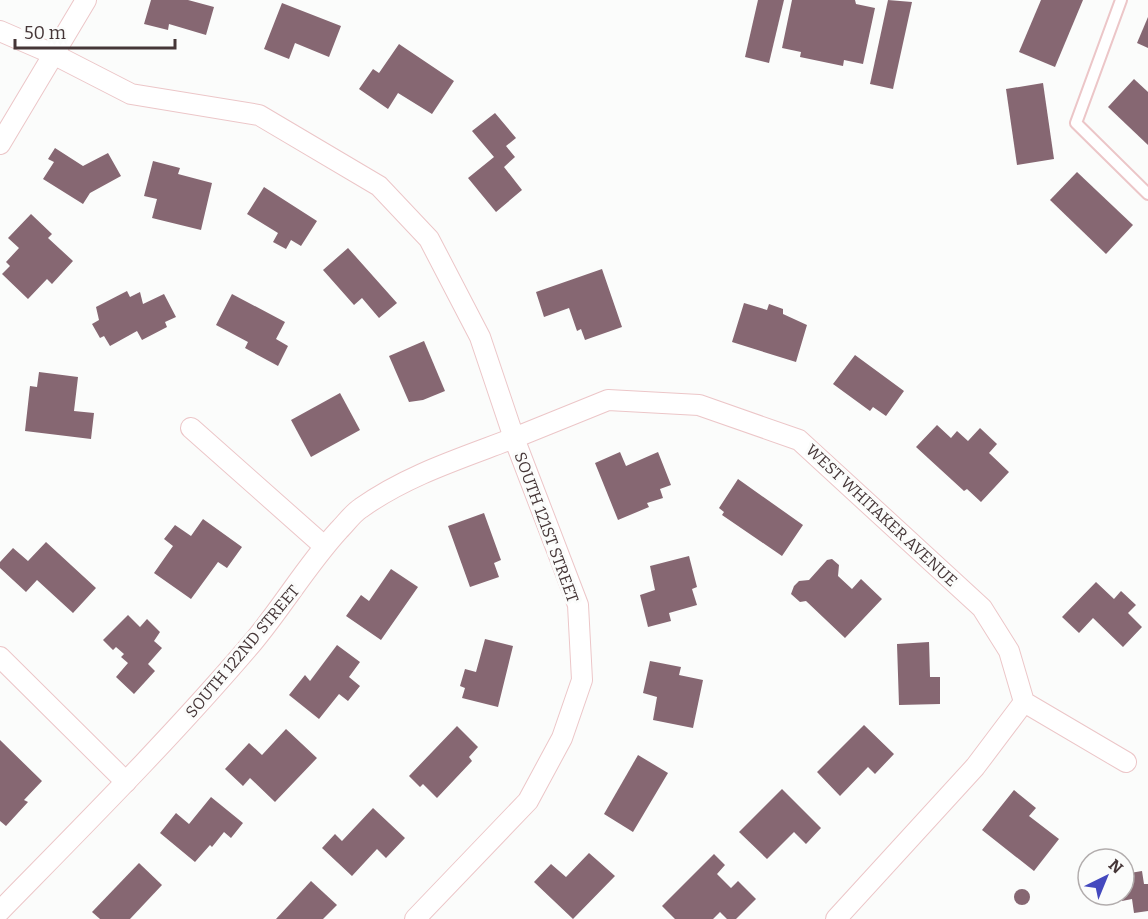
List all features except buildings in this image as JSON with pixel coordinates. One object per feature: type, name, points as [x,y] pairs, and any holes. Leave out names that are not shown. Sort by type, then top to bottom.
[{"type":"street","points":[[0,144],[86,0]]},
{"type":"street","points":[[0,31],[54,54],[131,94],[259,115],[379,186],[429,239],[480,337],[514,438]]},
{"type":"street","name":"WEST WHITAKER AVENUE","points":[[514,438],[608,400],[699,405],[799,440],[982,608],[1009,651],[1024,702]]},
{"type":"street","points":[[191,428],[324,546]]},
{"type":"street","name":"SOUTH 122ND STREET","points":[[0,911],[208,694],[274,617],[324,546],[359,509],[401,483],[514,438]]},
{"type":"street","name":"SOUTH 121ST STREET","points":[[415,919],[528,801],[562,738],[582,680],[578,605],[514,438]]},
{"type":"street","points":[[0,657],[126,782]]},
{"type":"street","points":[[836,919],[975,767],[1024,702],[1126,762]]},
{"type":"lane","points":[[1121,0],[1076,123],[1148,194]]}]
